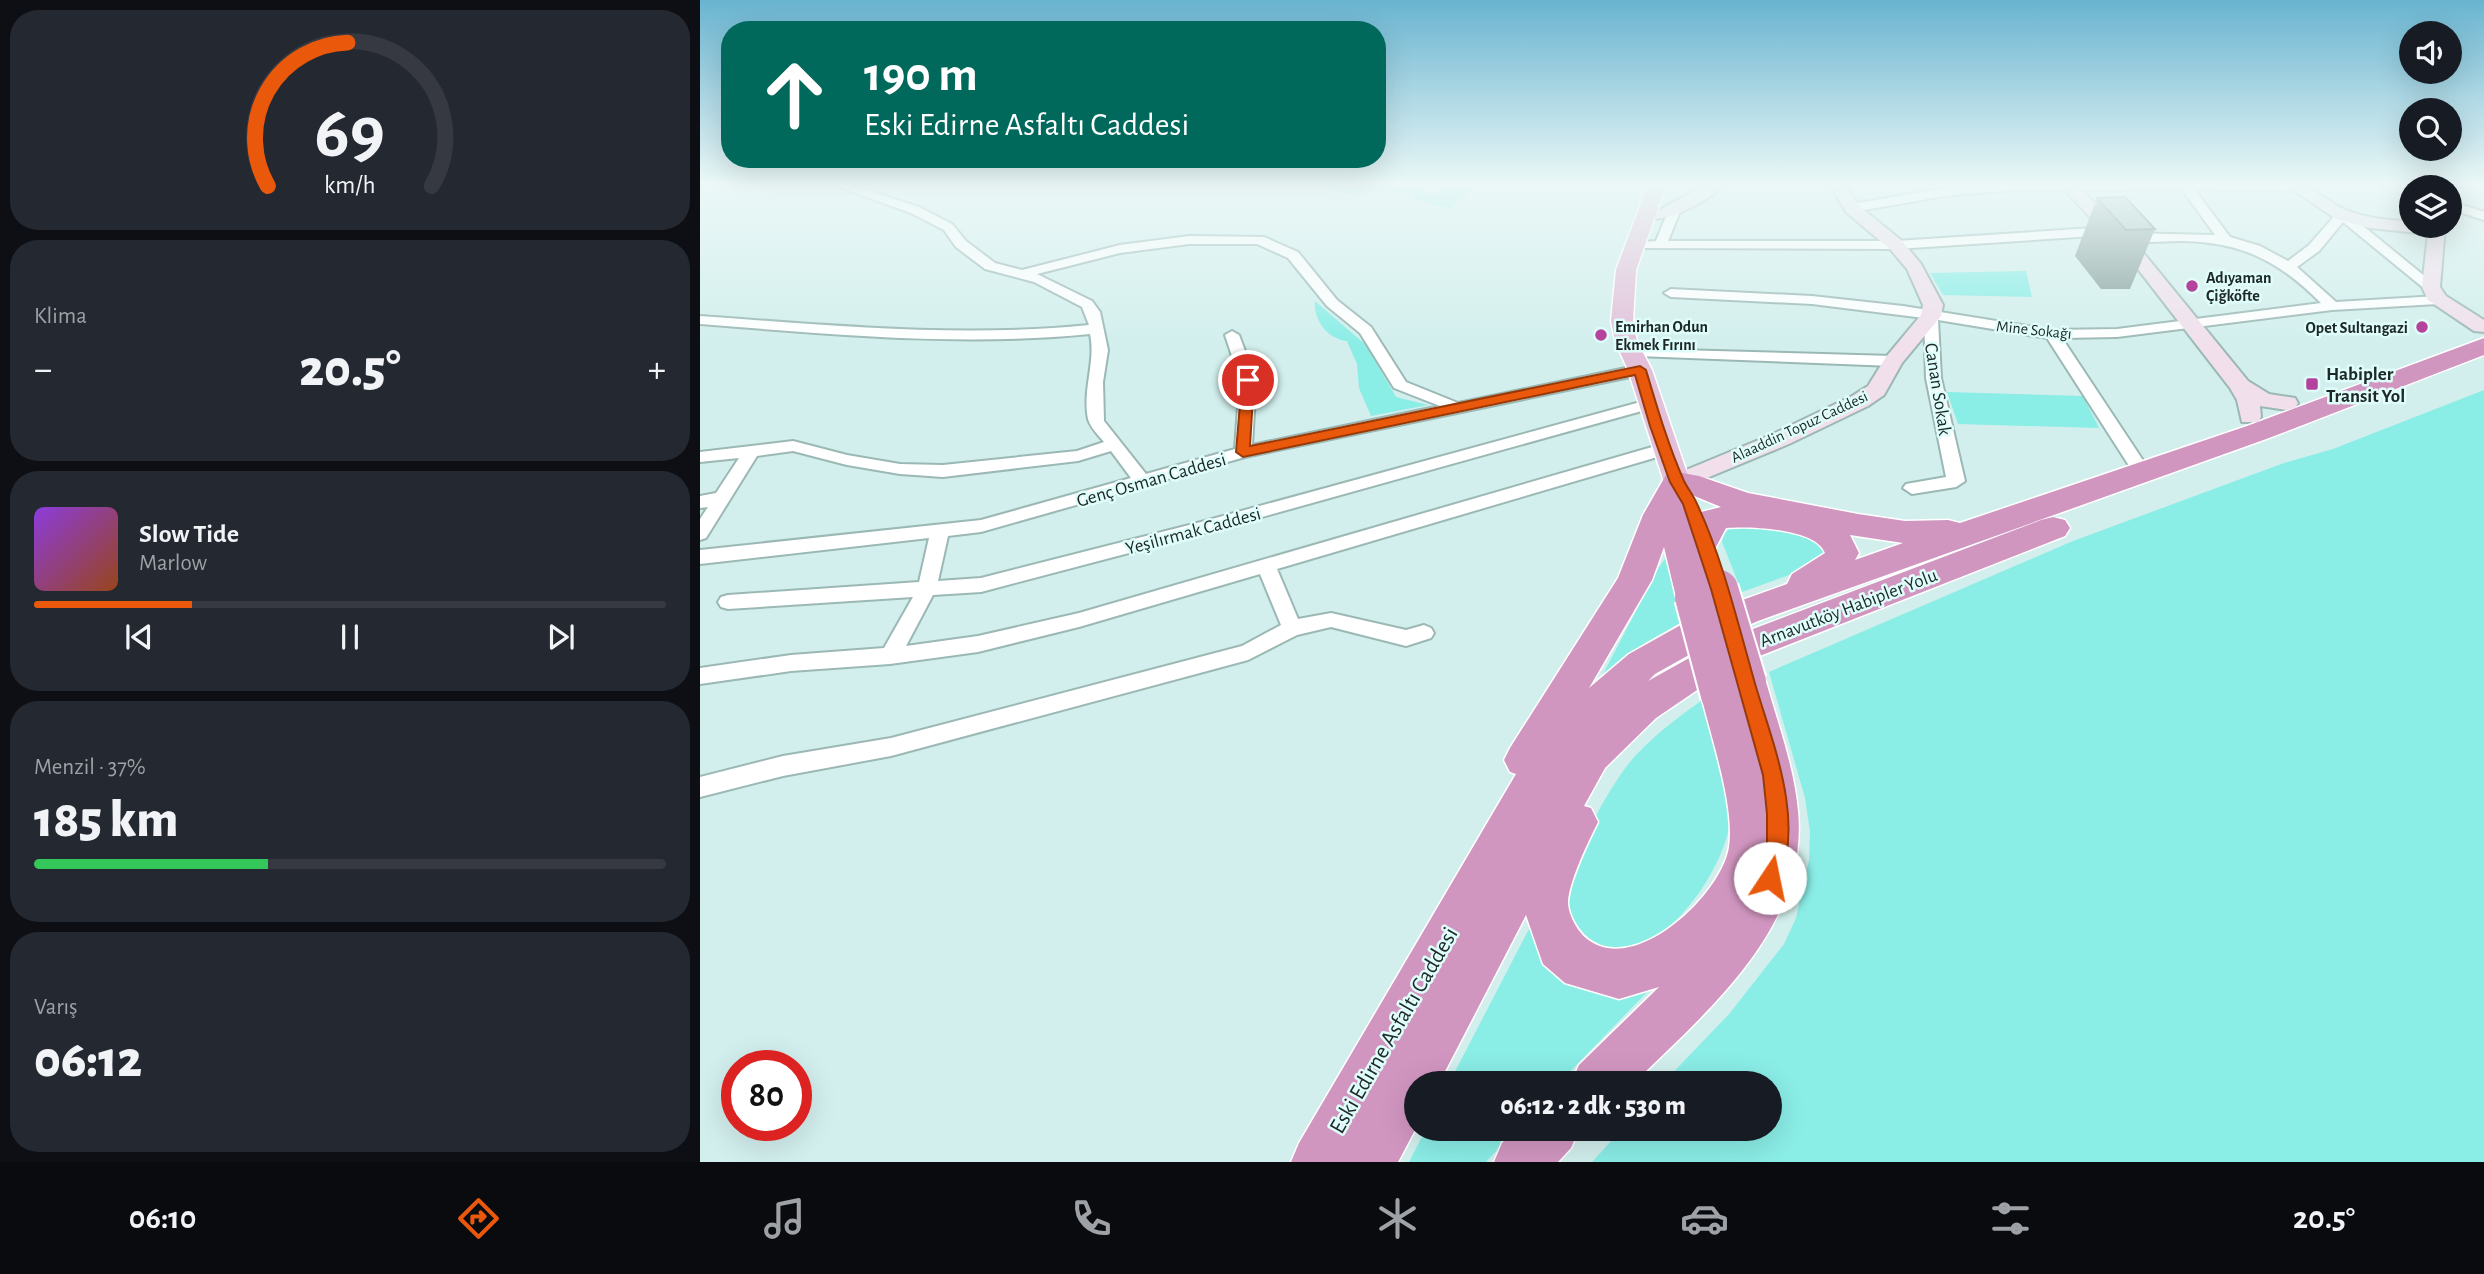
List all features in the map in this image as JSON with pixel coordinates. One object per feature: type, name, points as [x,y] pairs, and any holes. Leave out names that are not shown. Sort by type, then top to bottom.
[{"type":"highway","points":[[2141,471],[2181,444],[2418,352],[2483,333]]},
{"type":"highway","name":"Arnavutköy Habipler Yolu","points":[[1468,897],[1531,786],[1582,718],[1642,664],[1708,627],[1719,599],[1985,527],[2316,410],[2483,333]]},
{"type":"highway","points":[[2316,410],[2351,387],[2393,371],[2418,352]]},
{"type":"highway","name":"Arnavutköy Habipler Yolu","points":[[1369,1162],[1550,825],[1591,756],[1642,707],[1682,678],[1729,653],[2057,526],[2348,421],[2484,368]]},
{"type":"highway","points":[[1671,465],[1699,486],[1742,503],[1888,530],[1941,532],[1985,527]]},
{"type":"highway","points":[[1642,707],[1606,764],[1562,848],[1545,903],[1560,948],[1582,966],[1619,975],[1661,963],[1700,933],[1735,888],[1751,848],[1750,810],[1719,599],[1690,504],[1671,465]]},
{"type":"highway","points":[[1671,465],[1673,517],[1719,599]]},
{"type":"highway","points":[[1468,897],[1477,857],[1525,758],[1634,580],[1659,515],[1671,465]]},
{"type":"highway","points":[[1703,541],[1713,520],[1732,515],[1809,527],[1832,536],[1839,542],[1842,553],[1837,562],[1822,574],[1719,599]]},
{"type":"highway","points":[[1609,1071],[1718,964],[1744,932],[1761,904],[1777,846],[1777,814],[1772,775],[1733,688]]},
{"type":"highway","name":"Eski Edirne Asfaltı Caddesi","points":[[1318,1162],[1468,897]]},
{"type":"highway","points":[[1521,1162],[1541,1141]]},
{"type":"main road","points":[[1648,239],[1637,281],[1635,332],[1650,404],[1671,465]]},
{"type":"main road","points":[[1888,239],[1927,288],[1933,305],[1931,316]]},
{"type":"main road","points":[[2118,239],[2140,260],[2240,386],[2248,400],[2250,417]]},
{"type":"main road","points":[[2437,239],[2435,294],[2483,333]]},
{"type":"main road","name":"Alaaddin Topuz Caddesi","points":[[1671,465],[1781,439],[1860,401],[1876,390],[1893,361],[1931,316]]},
{"type":"main road","points":[[2240,386],[2263,400],[2287,403]]},
{"type":"street","points":[[957,239],[990,266],[1023,274],[1066,291],[1087,304],[1093,312],[1101,350],[1095,382],[1096,421],[1142,481]]},
{"type":"street","points":[[1023,274],[1098,254],[1218,239]]},
{"type":"street","points":[[1247,239],[1266,242],[1293,254],[1332,303],[1366,330],[1400,385],[1439,403],[1459,408]]},
{"type":"street","points":[[1647,245],[1651,239]]},
{"type":"street","points":[[1647,245],[1896,246],[2018,239]]},
{"type":"street","points":[[2211,239],[2225,240],[2290,267],[2332,306]]},
{"type":"street","points":[[2290,267],[2321,239]]},
{"type":"street","points":[[2371,239],[2435,294]]},
{"type":"street","name":"Mine Sokağı","points":[[1671,293],[1812,300],[2053,334],[2117,333],[2435,294]]},
{"type":"street","name":"Canan Sokak","points":[[1912,488],[1956,481],[1929,342],[1931,316]]},
{"type":"street","points":[[700,320],[818,329],[1028,337],[1097,329]]},
{"type":"street","points":[[2053,334],[2141,471]]},
{"type":"street","points":[[1232,335],[1248,380],[1243,452]]},
{"type":"street","name":"Genç Osman Caddesi","points":[[700,557],[981,526],[1243,452],[1459,408],[1641,362],[1893,361]]},
{"type":"street","name":"Yeşilırmak Caddesi","points":[[728,602],[981,585],[1201,528],[1650,404]]},
{"type":"street","points":[[700,457],[793,446],[847,460],[900,469],[943,471],[1078,456],[1113,445]]},
{"type":"street","points":[[700,534],[752,450]]},
{"type":"street","points":[[700,693],[710,675],[791,663],[890,656],[978,643],[1066,623],[1265,566],[1671,465]]},
{"type":"street","points":[[700,502],[724,498]]},
{"type":"street","points":[[890,656],[928,589],[940,531]]},
{"type":"street","points":[[1265,566],[1292,628]]},
{"type":"street","points":[[700,787],[783,766],[891,747],[1248,652],[1292,628],[1331,620],[1406,638],[1424,633]]},
{"type":"shaded area","points":[[2026,271],[2032,297],[1943,295],[1930,273]]},
{"type":"shaded area","points":[[1315,301],[1366,345],[1396,397],[1428,405],[1371,416],[1359,388],[1357,364],[1347,341],[1333,336],[1323,327],[1316,315]]},
{"type":"shaded area","points":[[2484,390],[2484,1162],[1592,1162],[1611,1141],[1782,1141],[1782,1071],[1674,1071],[1730,1013],[1784,944],[1796,918],[1809,860],[1810,832],[1805,798],[1769,672],[2073,541],[2284,463],[2333,449]]},
{"type":"shaded area","points":[[1947,392],[2083,396],[2099,428],[1958,424]]},
{"type":"shaded area","points":[[1733,525],[1770,527],[1820,539],[1827,555],[1822,563],[1742,592],[1722,542],[1724,534]]},
{"type":"shaded area","points":[[1670,551],[1685,620],[1643,644],[1601,678],[1658,569]]},
{"type":"shaded area","points":[[1707,697],[1725,761],[1731,811],[1723,848],[1713,871],[1680,916],[1659,934],[1637,946],[1614,948],[1592,940],[1574,920],[1566,901],[1569,880],[1583,842],[1616,782],[1637,754],[1670,724]]},
{"type":"shaded area","points":[[1529,929],[1544,949],[1652,987],[1571,1071],[1455,1071]]},
{"type":"shaded area","points":[[1420,1141],[1505,1141],[1486,1162],[1409,1162]]},
{"type":"place","name":"Adıyaman Çiğköfte","points":[[2192,286]]},
{"type":"place","name":"Opet Sultangazi","points":[[2422,327]]},
{"type":"place","name":"Emirhan Odun Ekmek Fırını","points":[[1601,335]]},
{"type":"place","name":"Habipler Transit Yol","points":[[2312,384]]},
{"type":"route","points":[[1248,380],[1243,452],[1640,370],[1677,482],[1690,504],[1719,589],[1772,775],[1777,814],[1777,846],[1770,878]]}]
